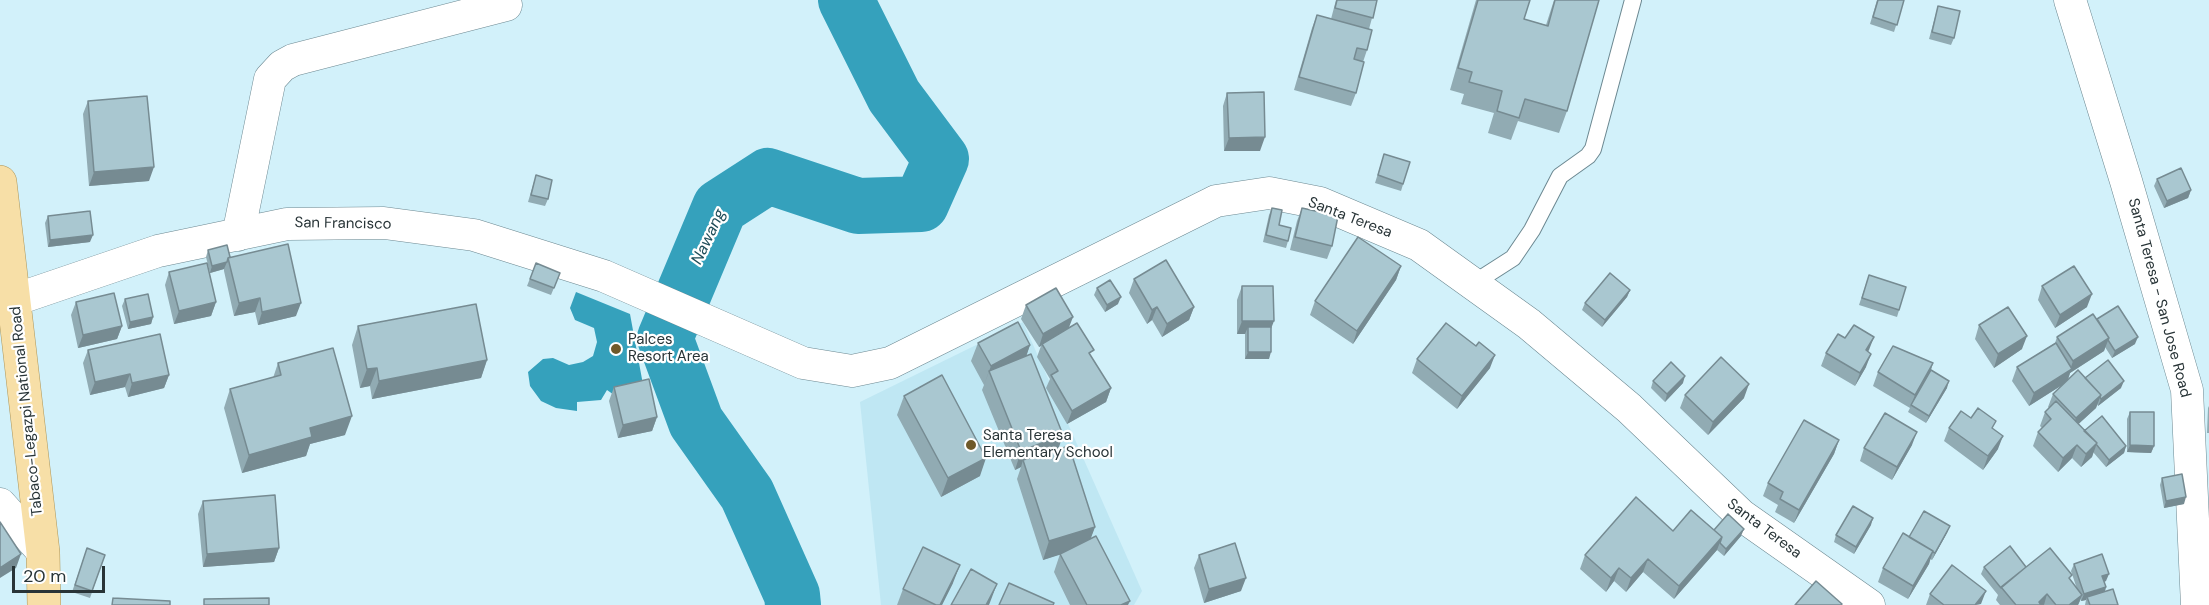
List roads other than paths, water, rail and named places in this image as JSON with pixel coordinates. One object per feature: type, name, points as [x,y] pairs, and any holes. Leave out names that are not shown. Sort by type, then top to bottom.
[{"type":"main road","name":"Tabaco-Legazpi National Road","points":[[0,182],[43,552],[44,605]]},
{"type":"street","name":"Santa Teresa - San Jose Road","points":[[2070,0],[2187,390],[2197,605]]},
{"type":"street","points":[[238,235],[270,79],[282,66],[293,60],[506,5]]},
{"type":"street","name":"Santa Teresa","points":[[748,339],[803,363],[813,365],[852,371],[890,363],[1216,201],[1269,193],[1320,203],[1419,245],[1474,283],[1529,324],[1629,408],[1741,514],[1869,605]]},
{"type":"street","name":"San Francisco","points":[[14,300],[158,251],[287,224],[384,223],[474,235],[604,276],[748,339]]},
{"type":"street","points":[[0,504],[43,552]]},
{"type":"lane","points":[[1474,283],[1513,258],[1532,230],[1560,176],[1588,156],[1593,149],[1633,0]]},
{"type":"water","name":"Palces Resort Area","points":[[576,292],[630,314],[644,390],[617,397],[607,390],[601,400],[577,402],[577,411],[556,408],[541,401],[530,386],[528,372],[543,359],[553,358],[569,365],[583,362],[593,356],[597,342],[594,328],[575,320],[570,308]]},
{"type":"waterway","name":"Nawang","points":[[793,605],[792,595],[747,494],[696,422],[665,338],[720,207],[768,176],[858,206],[921,204],[941,159],[894,96],[846,0]]},
{"type":"place","name":"Palces Resort Area","points":[[616,349]]},
{"type":"place","name":"Santa Teresa Elementary School","points":[[971,445]]}]
